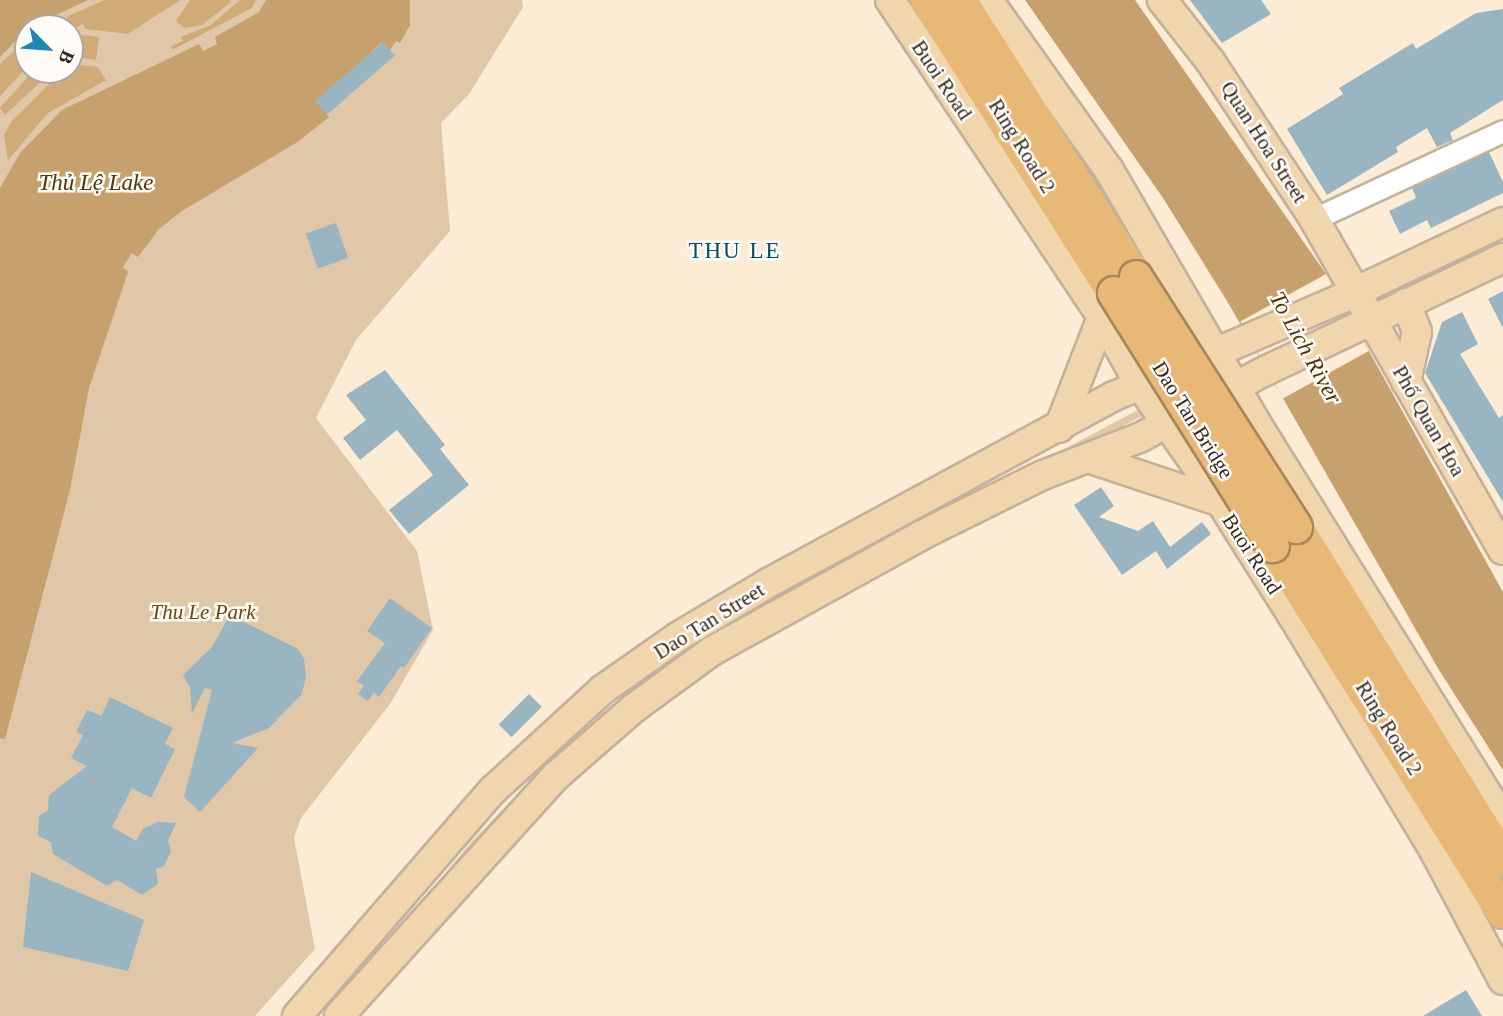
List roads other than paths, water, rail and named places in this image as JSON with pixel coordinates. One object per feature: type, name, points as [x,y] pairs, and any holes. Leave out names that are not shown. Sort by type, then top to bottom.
[{"type":"highway","name":"Ring Road 2","points":[[927,0],[1118,296]]},
{"type":"highway","name":"Ring Road 2","points":[[960,0],[1118,296]]},
{"type":"highway","name":"Dao Tan Bridge","points":[[1118,296],[1284,537]]},
{"type":"highway","name":"Ring Road 2","points":[[1284,537],[1503,860]]},
{"type":"highway","name":"Ring Road 2","points":[[1284,537],[1503,912]]},
{"type":"main road","name":"Buoi Road","points":[[890,0],[1118,296],[1140,385],[1214,493],[1435,852],[1503,981]]},
{"type":"main road","points":[[988,0],[1109,170],[1271,445],[1503,819]]},
{"type":"main road","name":"Quan Hoa Street","points":[[1162,0],[1210,61],[1314,219],[1348,295]]},
{"type":"main road","name":"Dao Tan Street","points":[[297,1016],[457,827],[538,746],[602,690],[679,636],[789,572],[1140,385],[1348,295],[1503,222]]},
{"type":"main road","name":"Dao Tan Street","points":[[339,1016],[490,844],[582,752],[669,681],[800,601],[1043,475],[1091,459],[1165,424],[1269,369],[1503,258]]},
{"type":"main road","name":"Phố Quan Hoa","points":[[1348,295],[1364,324],[1406,382],[1503,550]]},
{"type":"main road","points":[[1059,428],[1118,296]]},
{"type":"main road","points":[[1406,303],[1416,332],[1406,382]]},
{"type":"main road","points":[[1091,459],[1214,493],[1216,460],[1234,446],[1271,445]]},
{"type":"main road","points":[[789,572],[800,601]]},
{"type":"street","points":[[1314,219],[1503,131]]},
{"type":"water","points":[[0,0],[88,0],[58,14],[14,14],[14,42],[0,57]]},
{"type":"water","name":"Thủ Lệ Lake","points":[[266,0],[410,0],[410,25],[400,43],[396,41],[390,50],[382,42],[317,103],[329,117],[299,141],[182,211],[159,229],[138,257],[132,253],[123,267],[128,272],[89,388],[70,490],[5,739],[0,738],[0,188],[20,153],[62,110],[199,44],[203,51],[217,44],[215,37],[259,12]]},
{"type":"water","name":"To Lich River","points":[[1025,0],[1135,0],[1326,274],[1503,592],[1503,770],[1439,670],[1227,301],[1163,198]]},
{"type":"district","name":"THU LE","points":[[735,251]]},
{"type":"park label","name":"Thu Le Park","points":[[203,612]]}]
